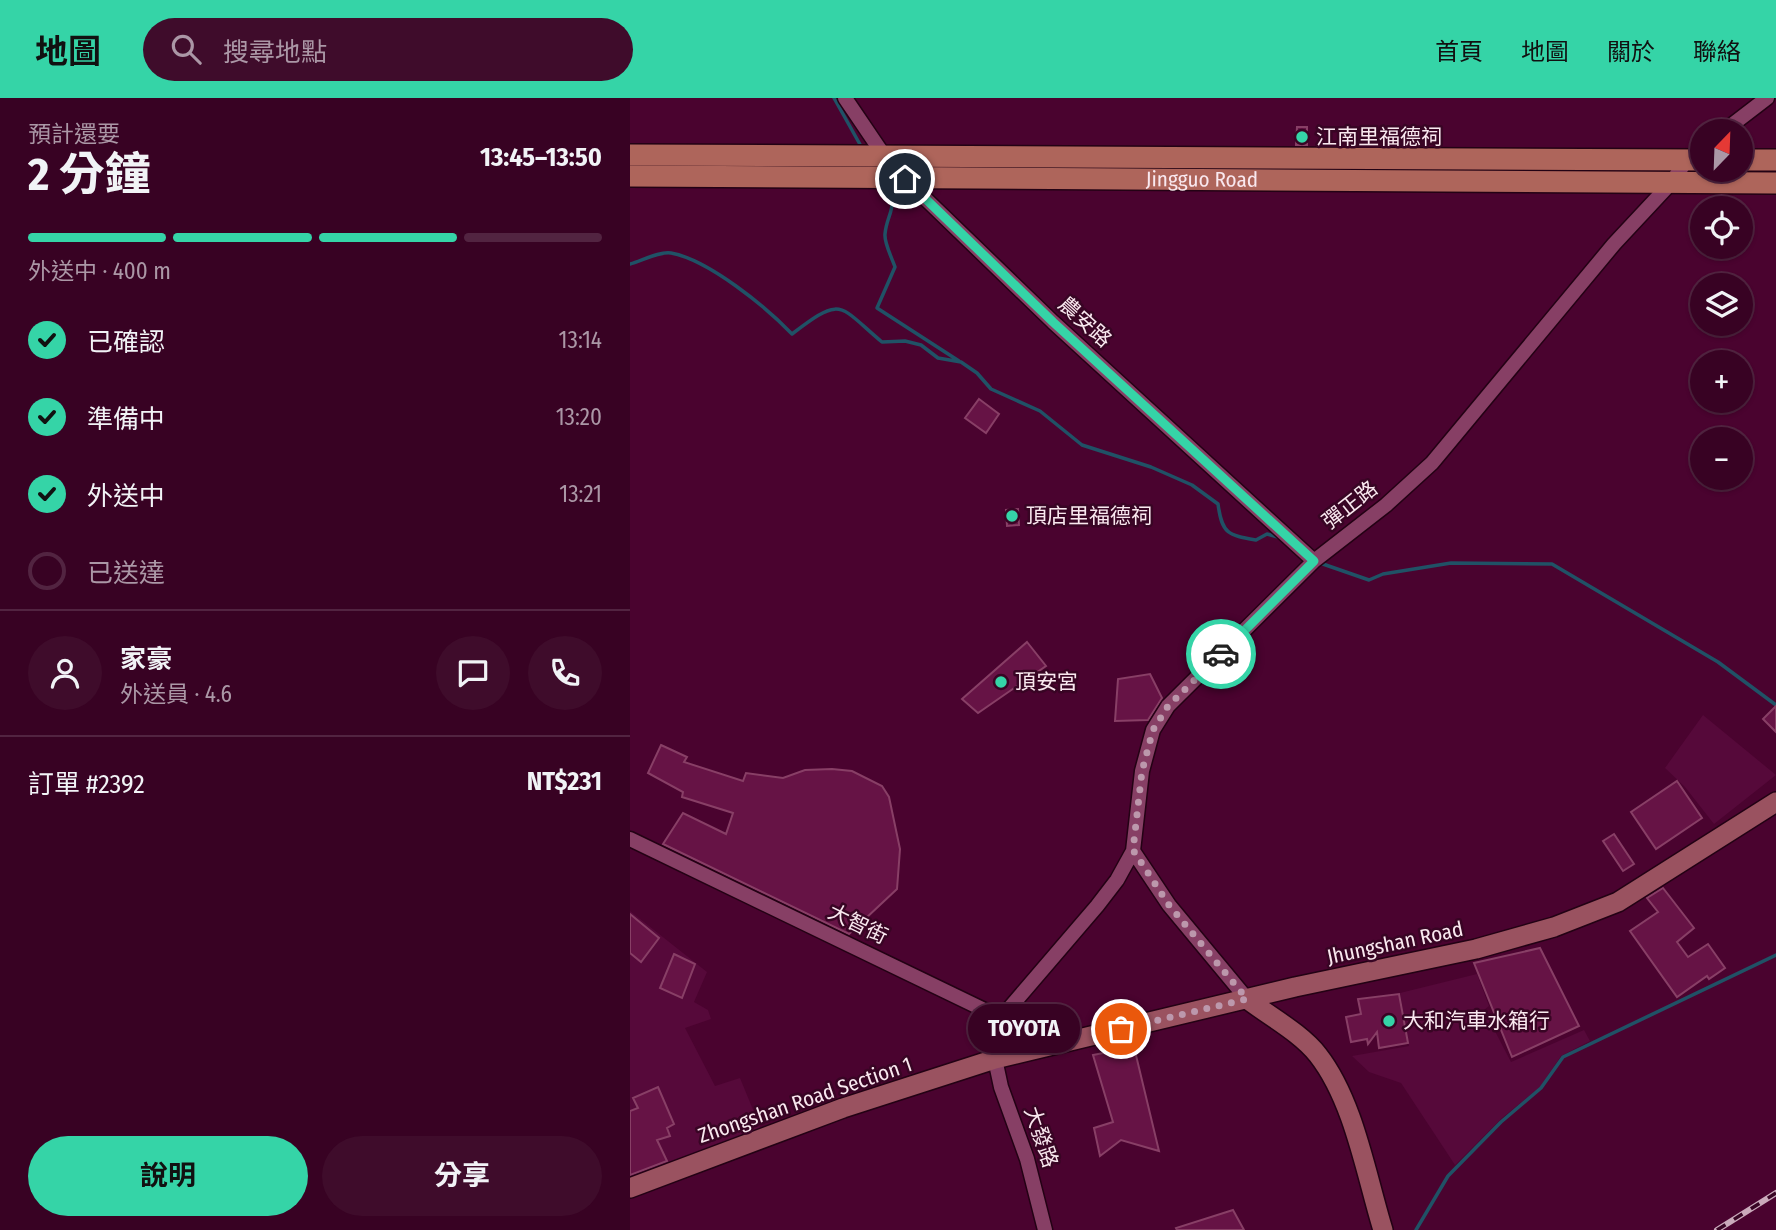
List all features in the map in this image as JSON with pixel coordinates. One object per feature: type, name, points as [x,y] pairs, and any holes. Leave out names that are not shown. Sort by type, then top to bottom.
[{"type":"main road","name":"Jingguo Road","points":[[630,155],[1690,156]]},
{"type":"main road","points":[[1754,160],[1776,160]]},
{"type":"main road","name":"Jingguo Road","points":[[630,176],[1776,183]]},
{"type":"street","name":"農安路","points":[[845,98],[883,156],[905,179],[1053,322],[1314,561]]},
{"type":"street","points":[[1740,119],[1767,98]]},
{"type":"street","name":"彈正路","points":[[1001,1018],[1117,880],[1133,850],[1142,771],[1153,730],[1168,706],[1314,561],[1385,505],[1432,463],[1614,244],[1690,163]]},
{"type":"street","name":"Jhungshan Road","points":[[995,1059],[1247,999],[1476,949],[1554,927],[1618,902],[1776,802]]},
{"type":"street","name":"大智街","points":[[630,839],[1001,1018],[1068,1042]]},
{"type":"street","points":[[1133,850],[1169,905],[1247,999],[1318,1055],[1353,1119],[1359,1151],[1383,1230]]},
{"type":"street","points":[[995,1059],[1001,1018]]},
{"type":"street","name":"Zhongshan Road Section 1","points":[[630,1188],[843,1108],[995,1059]]},
{"type":"street","name":"大發路","points":[[995,1059],[1001,1087],[1027,1159],[1045,1230]]},
{"type":"shaded area","points":[[1703,715],[1776,775],[1714,824],[1685,787],[1665,768]]},
{"type":"shaded area","points":[[630,911],[707,972],[694,1002],[708,1010],[711,1019],[685,1028],[715,1086],[740,1078],[763,1134],[630,1185]]},
{"type":"shaded area","points":[[1477,974],[1489,1006],[1484,1010],[1511,1062],[1584,1030],[1590,1041],[1561,1056],[1540,1087],[1502,1118],[1455,1165],[1401,1083],[1369,1072],[1352,1056],[1409,1046],[1400,993]]},
{"type":"building","name":"江南里福德祠","points":[[1297,127],[1307,127],[1307,145],[1296,145]]},
{"type":"building","points":[[979,399],[999,414],[986,433],[965,418]]},
{"type":"building","name":"頂店里福德祠","points":[[1018,509],[1019,525],[1007,526],[1006,510]]},
{"type":"building","name":"頂安宮","points":[[1027,642],[1046,666],[978,713],[962,699]]},
{"type":"building","points":[[1150,674],[1162,698],[1148,720],[1115,721],[1118,679]]},
{"type":"building","points":[[1776,706],[1776,732],[1763,719]]},
{"type":"building","points":[[661,745],[687,757],[684,762],[743,781],[746,773],[783,778],[805,770],[832,769],[852,771],[882,786],[889,797],[900,849],[897,889],[849,934],[663,844],[683,813],[726,834],[733,813],[682,797],[683,792],[648,773]]},
{"type":"building","points":[[1677,781],[1702,818],[1656,849],[1631,812]]},
{"type":"building","points":[[1614,834],[1634,864],[1623,871],[1603,841]]},
{"type":"building","points":[[1663,888],[1694,928],[1677,942],[1688,957],[1708,944],[1725,968],[1709,979],[1707,976],[1677,997],[1630,931],[1658,912],[1647,898]]},
{"type":"building","points":[[630,914],[659,938],[641,962],[630,953]]},
{"type":"building","points":[[1540,948],[1579,1026],[1512,1057],[1474,963]]},
{"type":"building","points":[[674,954],[695,964],[682,998],[660,988]]},
{"type":"building","name":"大和汽車水箱行","points":[[1399,994],[1408,1043],[1379,1048],[1377,1032],[1368,1044],[1367,1039],[1351,1042],[1346,1017],[1361,1014],[1358,999]]},
{"type":"building","points":[[1134,1047],[1159,1151],[1121,1140],[1100,1156],[1094,1128],[1113,1122],[1093,1055]]},
{"type":"building","points":[[658,1087],[674,1124],[667,1128],[670,1136],[657,1140],[667,1161],[630,1175],[630,1111],[638,1108],[633,1098]]},
{"type":"building","points":[[1233,1210],[1244,1230],[1176,1228]]},
{"type":"waterway","points":[[834,98],[862,148]]},
{"type":"waterway","points":[[885,184],[892,198],[885,238],[895,267],[877,308],[959,361]]},
{"type":"waterway","points":[[630,264],[667,253],[686,257],[736,286],[792,334],[831,310],[848,313],[882,342],[905,341],[921,345],[938,358],[961,362],[977,373],[991,389],[1040,411],[1082,445],[1151,467],[1192,485],[1218,504],[1224,527],[1233,534],[1256,540],[1267,534],[1278,537]]},
{"type":"waterway","points":[[1320,563],[1369,580],[1383,574],[1451,563],[1552,564],[1718,662],[1776,705]]},
{"type":"waterway","points":[[1416,1230],[1448,1176],[1501,1122],[1541,1088],[1563,1057],[1776,955]]},
{"type":"railway","points":[[1717,1230],[1776,1193]]},
{"type":"way so far","points":[[1121,1029],[1247,999],[1169,905],[1133,850],[1142,771],[1153,730],[1168,706],[1221,654]]},
{"type":"place","name":"江南里福德祠","points":[[1302,137]]},
{"type":"place","name":"頂店里福德祠","points":[[1012,516]]},
{"type":"place","name":"頂安宮","points":[[1001,682]]},
{"type":"place","name":"大和汽車水箱行","points":[[1389,1021]]},
{"type":"place","name":"TOYOTA","points":[[1121,1029]]},
{"type":"route","points":[[905,179],[1053,322],[1208,461],[1314,561],[1221,654]]}]
